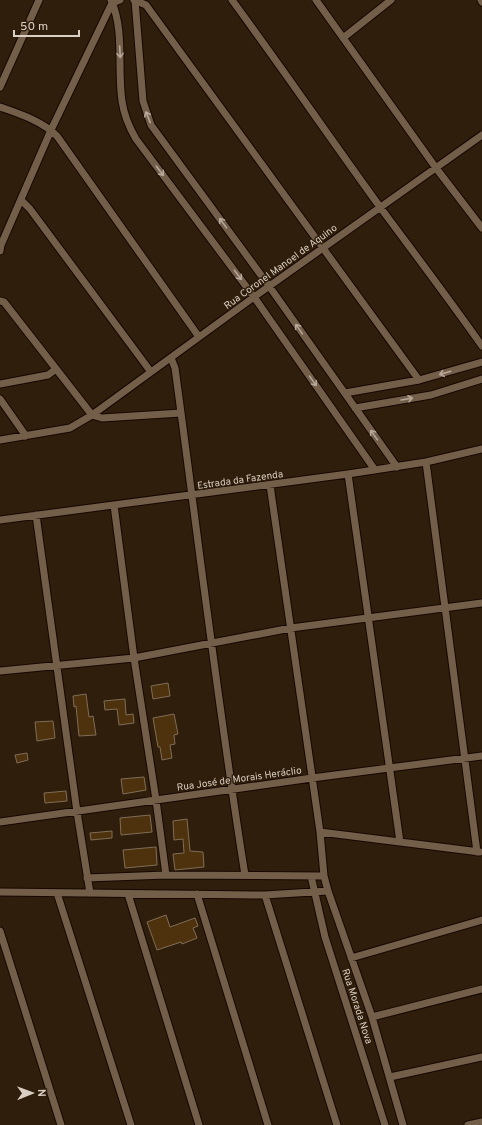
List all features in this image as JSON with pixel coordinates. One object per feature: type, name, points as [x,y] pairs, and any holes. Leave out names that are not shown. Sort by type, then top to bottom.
[{"type":"street","points":[[0,87],[39,0]]},
{"type":"street","points":[[112,1],[120,0]]},
{"type":"street","points":[[397,467],[269,286],[151,125],[143,101],[135,0],[146,4],[419,380]]},
{"type":"street","points":[[232,0],[380,207],[444,292],[482,346]]},
{"type":"street","points":[[316,0],[436,168],[482,228]]},
{"type":"street","points":[[343,38],[391,0]]},
{"type":"street","points":[[0,251],[1,245],[51,130],[112,1]]},
{"type":"street","points":[[112,1],[118,20],[122,100],[130,129],[254,297],[375,470]]},
{"type":"street","points":[[0,107],[25,116],[51,130],[58,136],[199,337]]},
{"type":"street","name":"Rua Coronel Manoel de Aquino","points":[[0,440],[70,428],[92,415],[323,247],[482,135]]},
{"type":"street","points":[[21,200],[30,209],[151,372]]},
{"type":"street","points":[[0,301],[4,302],[92,415],[102,418],[181,413]]},
{"type":"street","points":[[171,358],[175,368],[193,496],[211,644],[245,875]]},
{"type":"street","points":[[345,393],[419,380],[482,362]]},
{"type":"street","points":[[0,384],[48,375],[56,369]]},
{"type":"street","points":[[355,408],[431,395],[482,379]]},
{"type":"street","points":[[0,399],[26,436]]},
{"type":"street","name":"Estrada da Fazenda","points":[[0,520],[193,496],[397,467],[482,449]]},
{"type":"street","points":[[320,832],[480,852],[426,462]]},
{"type":"street","points":[[348,474],[400,842]]},
{"type":"street","points":[[270,485],[320,832],[324,876],[350,958],[372,1017],[403,1125]]},
{"type":"street","points":[[114,505],[134,658],[166,875]]},
{"type":"street","points":[[36,515],[77,812],[90,893]]},
{"type":"street","points":[[0,671],[57,664],[134,658],[291,628],[482,603]]},
{"type":"street","name":"Rua José de Morais Heráclio","points":[[0,822],[312,778],[482,756]]},
{"type":"street","points":[[87,878],[166,875],[324,876]]},
{"type":"street","name":"Rua Morada Nova","points":[[311,876],[325,937],[385,1125]]},
{"type":"street","points":[[0,892],[264,895],[328,891]]},
{"type":"street","points":[[57,893],[131,1125]]},
{"type":"street","points":[[128,894],[199,1125]]},
{"type":"street","points":[[197,894],[268,1125]]},
{"type":"street","points":[[264,895],[337,1125]]},
{"type":"street","points":[[350,958],[482,920]]},
{"type":"street","points":[[0,931],[61,1125]]},
{"type":"street","points":[[372,1017],[482,989]]},
{"type":"street","points":[[390,1077],[482,1057]]},
{"type":"street","points":[[468,1125],[482,1122]]},
{"type":"building","points":[[168,683],[170,696],[153,699],[151,686]]},
{"type":"building","points":[[86,694],[89,717],[93,716],[96,735],[79,736],[76,706],[74,707],[73,696]]},
{"type":"building","points":[[125,699],[126,715],[133,714],[134,723],[119,725],[117,709],[105,710],[104,701]]},
{"type":"building","points":[[174,714],[178,734],[174,735],[175,744],[170,745],[172,758],[162,760],[153,718]]},
{"type":"building","points":[[53,721],[55,738],[37,741],[35,722]]},
{"type":"building","points":[[27,753],[28,760],[17,763],[15,755]]},
{"type":"building","points":[[144,777],[146,790],[123,794],[121,779]]},
{"type":"building","points":[[66,791],[67,801],[45,803],[44,793]]},
{"type":"building","points":[[150,815],[152,832],[121,835],[120,818]]},
{"type":"building","points":[[187,819],[190,851],[203,852],[204,867],[175,870],[173,854],[184,853],[183,839],[174,840],[173,821]]},
{"type":"building","points":[[112,831],[112,838],[91,840],[90,833]]},
{"type":"building","points":[[156,847],[157,865],[125,868],[123,850]]},
{"type":"building","points":[[166,915],[170,927],[195,918],[198,926],[193,928],[197,938],[182,944],[181,942],[157,950],[147,922]]}]
